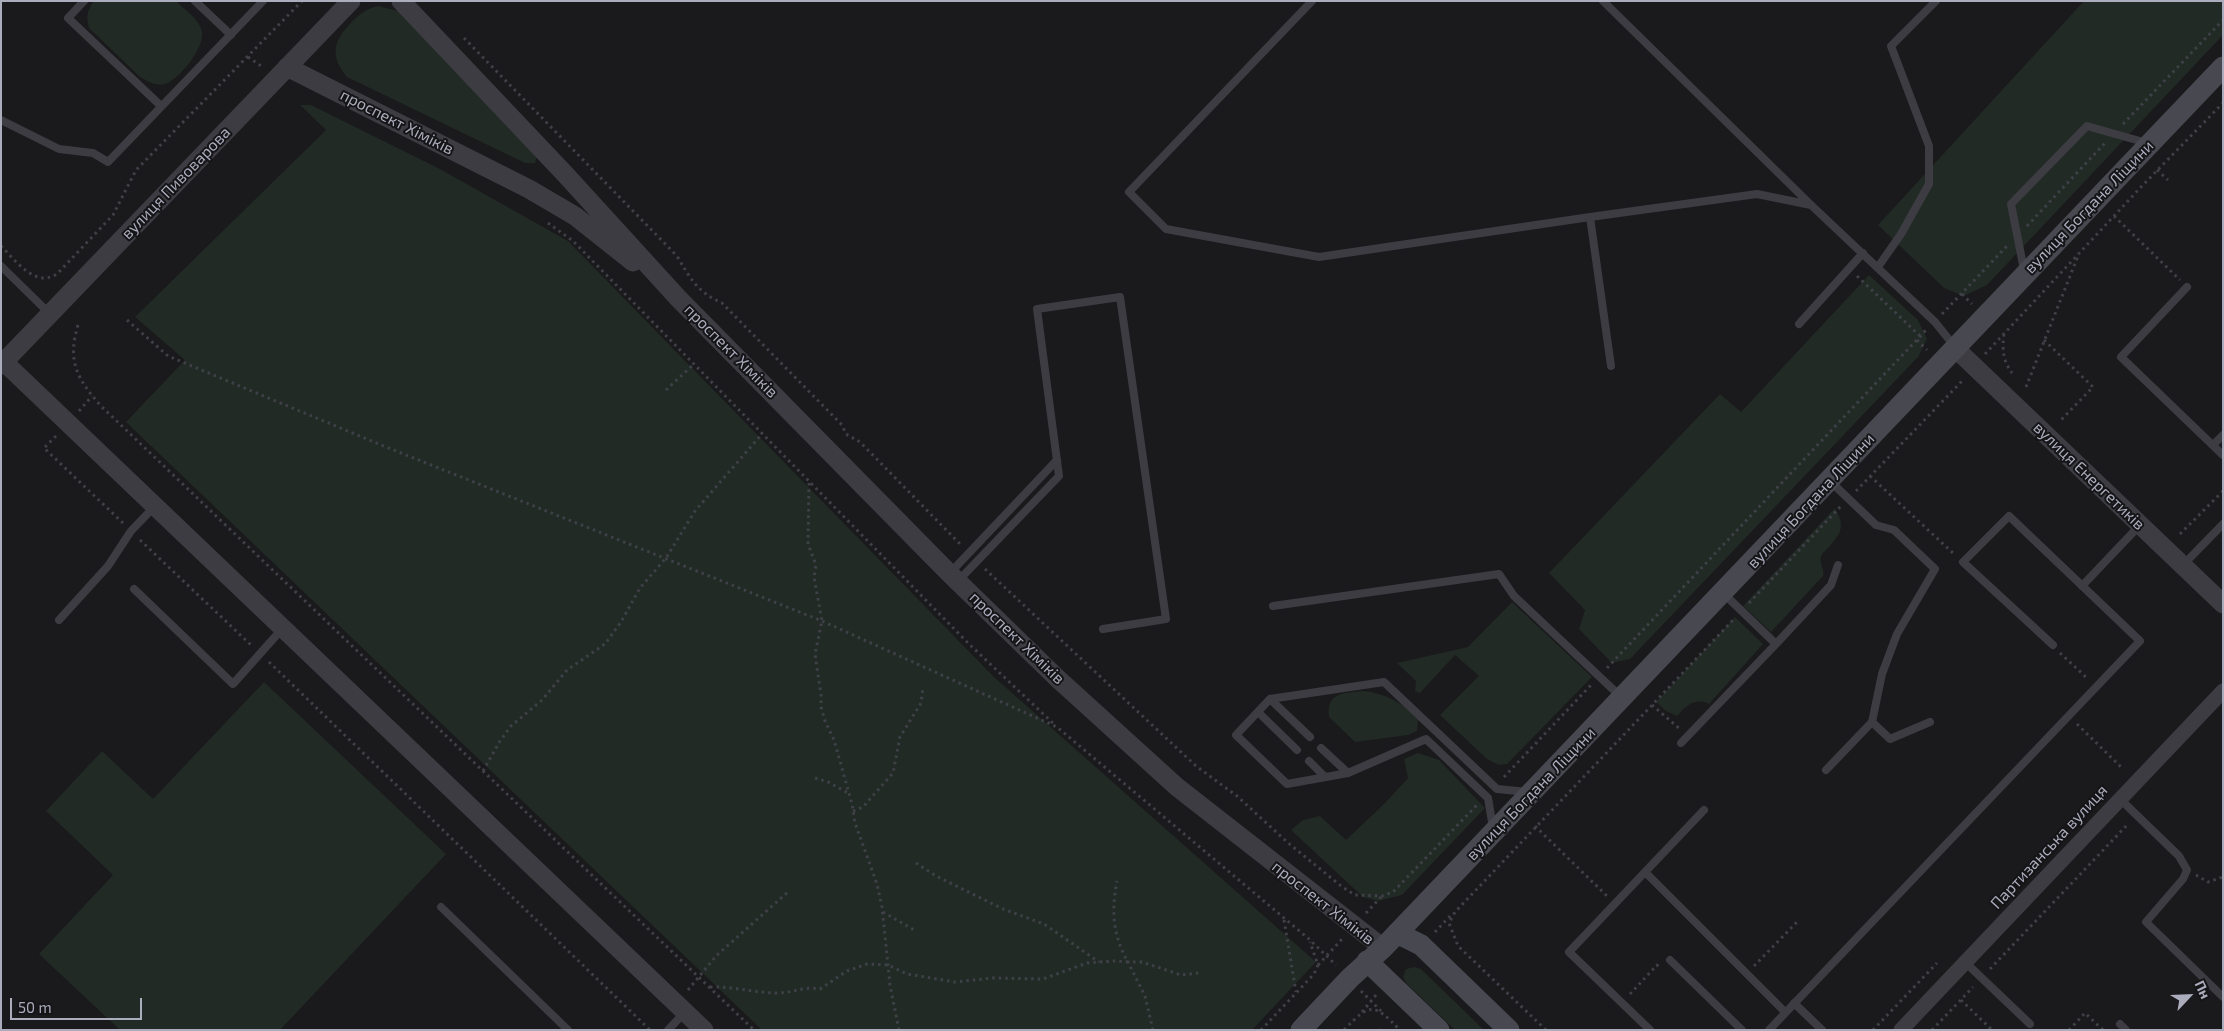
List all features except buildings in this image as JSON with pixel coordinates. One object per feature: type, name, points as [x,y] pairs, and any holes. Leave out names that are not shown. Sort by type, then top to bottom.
[{"type":"main road","name":"вулиця Богдана Ліщини","points":[[1301,1030],[1533,792],[2223,67]]},
{"type":"main road","name":"проспект Хіміків","points":[[1382,948],[1421,945],[1509,1030]]},
{"type":"main road","name":"проспект Хіміків","points":[[1382,948],[1439,1030]]},
{"type":"street","name":"вулиця Пивоварова","points":[[2,362],[351,1]]},
{"type":"street","name":"проспект Хіміків","points":[[401,1],[565,174],[678,298],[954,577],[1057,678],[1177,787],[1382,948]]},
{"type":"street","name":"проспект Хіміків","points":[[282,72],[537,193],[574,216],[678,298]]},
{"type":"street","name":"вулиця Енергетиків","points":[[1956,348],[2223,604]]},
{"type":"street","points":[[2,362],[704,1030]]},
{"type":"street","name":"Партизанська вулиця","points":[[1902,1030],[2119,798],[2223,691]]},
{"type":"lane","points":[[84,1],[68,18],[162,106]]},
{"type":"lane","points":[[196,1],[231,35]]},
{"type":"lane","points":[[1,120],[60,150],[93,153],[108,162],[263,1]]},
{"type":"lane","points":[[1312,1],[1129,192],[1166,229],[1319,257],[1757,194],[1811,205]]},
{"type":"lane","points":[[1603,1],[1811,205],[1935,322],[1956,348]]},
{"type":"lane","points":[[1878,268],[1902,234],[1929,184],[1930,146],[1891,46],[1936,1]]},
{"type":"lane","points":[[2025,275],[2011,204],[2087,126],[2149,144]]},
{"type":"lane","points":[[1590,217],[1611,366]]},
{"type":"lane","points":[[1799,324],[1863,253]]},
{"type":"lane","points":[[1,266],[50,314]]},
{"type":"lane","points":[[2187,287],[2121,356],[2223,455]]},
{"type":"lane","points":[[954,577],[977,561],[1059,476],[1037,309],[1120,296],[1166,619],[1103,629]]},
{"type":"lane","points":[[2213,445],[2223,435]]},
{"type":"lane","points":[[954,577],[969,553],[1057,460]]},
{"type":"lane","points":[[1826,770],[1872,722],[1882,674],[1897,634],[1935,569],[1894,530],[1876,525],[1830,481]]},
{"type":"lane","points":[[59,620],[108,566],[131,531],[155,506]]},
{"type":"lane","points":[[1769,1030],[2140,641],[2009,516],[1963,562],[2052,645]]},
{"type":"lane","points":[[2183,566],[2223,524]]},
{"type":"lane","points":[[2082,586],[2140,525]]},
{"type":"lane","points":[[1681,743],[1831,585],[1838,566]]},
{"type":"lane","points":[[1273,606],[1499,574],[1514,596],[1622,699]]},
{"type":"lane","points":[[134,589],[233,684],[283,628]]},
{"type":"lane","points":[[1723,593],[1776,644]]},
{"type":"lane","points":[[1494,832],[1488,798],[1426,738],[1348,773],[1287,784],[1236,735],[1270,699],[1384,682],[1494,788],[1497,790],[1533,792]]},
{"type":"lane","points":[[1270,699],[1310,737]]},
{"type":"lane","points":[[1258,712],[1297,750]]},
{"type":"lane","points":[[1872,722],[1890,739],[1930,722]]},
{"type":"lane","points":[[1321,748],[1348,773]]},
{"type":"lane","points":[[1309,761],[1325,777]]},
{"type":"lane","points":[[2119,798],[2179,856],[2187,870],[2184,879],[2146,922],[2223,997]]},
{"type":"lane","points":[[1650,1030],[1568,952],[1704,810]]},
{"type":"lane","points":[[1645,872],[1785,1012]]},
{"type":"lane","points":[[441,906],[568,1030]]},
{"type":"lane","points":[[1670,960],[1742,1030]]},
{"type":"lane","points":[[1965,962],[2030,1024]]},
{"type":"lane","points":[[1794,1003],[1822,1030]]},
{"type":"lane","points":[[668,1030],[685,1012]]},
{"type":"path","points":[[1,246],[33,276],[41,279],[50,279],[57,274],[113,215],[136,170],[302,1]]},
{"type":"path","points":[[1494,788],[1920,336],[2223,20]]},
{"type":"path","points":[[462,36],[677,256],[688,277],[707,296],[722,303],[842,425],[846,434],[860,442],[969,553]]},
{"type":"path","points":[[248,57],[282,72]]},
{"type":"path","points":[[2012,373],[2006,365],[2003,352],[2004,334],[2157,170],[2223,103]]},
{"type":"path","points":[[2157,170],[2168,180]]},
{"type":"path","points":[[2114,216],[2187,287]]},
{"type":"path","points":[[545,220],[573,241],[969,644],[1057,727],[1309,939],[1318,965],[1314,974],[1260,1030]]},
{"type":"path","points":[[2026,387],[2079,253]]},
{"type":"path","points":[[1854,274],[1920,336]]},
{"type":"path","points":[[128,320],[168,356],[386,447],[822,621],[1057,727]]},
{"type":"path","points":[[78,325],[73,345],[74,364],[84,387],[97,401],[754,1030]]},
{"type":"path","points":[[2044,340],[2093,387],[2061,420]]},
{"type":"path","points":[[666,390],[694,364]]},
{"type":"path","points":[[1546,1030],[1458,946],[1449,923],[1455,912],[1960,382]]},
{"type":"path","points":[[483,772],[500,741],[516,722],[542,700],[567,670],[606,644],[640,588],[666,558],[695,511],[762,434]]},
{"type":"path","points":[[62,466],[650,1030]]},
{"type":"path","points":[[1870,476],[1963,562]]},
{"type":"path","points":[[809,483],[808,544],[816,565],[814,577],[822,621],[815,654],[821,707],[824,721],[834,740],[855,823],[872,868],[883,912],[890,985],[899,1030]]},
{"type":"path","points":[[2180,534],[2223,491]]},
{"type":"path","points":[[977,561],[1196,766],[1237,796],[1287,842],[1355,895],[1382,896],[1393,892],[1486,796]]},
{"type":"path","points":[[2052,645],[2097,688]]},
{"type":"path","points":[[853,811],[863,807],[893,772],[900,737],[920,703],[923,687]]},
{"type":"path","points":[[1652,705],[1687,736]]},
{"type":"path","points":[[2069,717],[2123,769]]},
{"type":"path","points":[[815,778],[828,782],[848,793]]},
{"type":"path","points":[[1932,1030],[2128,824]]},
{"type":"path","points":[[1535,826],[1615,903]]},
{"type":"path","points":[[916,863],[936,876],[1003,909],[1044,924],[1100,962]]},
{"type":"path","points":[[2187,870],[2208,882],[2222,878]]},
{"type":"path","points":[[1118,881],[1113,908],[1114,924],[1119,946],[1145,996],[1153,1030]]},
{"type":"path","points":[[699,978],[716,956],[789,891]]},
{"type":"path","points":[[883,912],[914,930]]},
{"type":"path","points":[[1284,919],[1296,993]]},
{"type":"path","points":[[1746,974],[1797,922]]},
{"type":"path","points":[[1621,1002],[1656,965],[1662,970],[1670,960]]},
{"type":"path","points":[[709,987],[727,987],[776,993],[808,987],[820,989],[847,971],[867,964],[888,965],[907,974],[955,982],[993,978],[1043,979],[1087,964],[1100,962],[1142,962],[1181,975],[1199,973]]},
{"type":"path","points":[[1873,1030],[1937,963]]},
{"type":"path","points":[[1961,1000],[1992,1030]]},
{"type":"path","points":[[1344,1030],[1362,1012],[1371,1008],[1381,1011],[1400,1030]]},
{"type":"path","points":[[2069,1030],[2085,1013],[2103,1030]]},
{"type":"shaded area","points":[[94,1],[176,1],[192,15],[201,28],[202,39],[199,47],[190,63],[171,81],[162,85],[149,82],[140,77],[89,28],[88,14]]},
{"type":"shaded area","points":[[2084,1],[2223,1],[2223,35],[1987,285],[1964,296],[1944,288],[1878,225]]},
{"type":"shaded area","points":[[378,6],[398,11],[410,21],[537,156],[535,163],[525,163],[347,77],[336,57],[339,38],[359,15]]},
{"type":"shaded area","points":[[300,105],[311,105],[440,169],[568,241],[994,677],[1316,962],[1252,1030],[762,1030],[126,422],[185,360],[135,317],[326,130]]},
{"type":"shaded area","points":[[1869,275],[1918,320],[1927,339],[1918,357],[1630,659],[1612,663],[1579,629],[1585,610],[1549,573],[1720,394],[1741,412]]},
{"type":"shaded area","points":[[1835,508],[1840,520],[1841,529],[1837,537],[1823,553],[1821,562],[1823,576],[1771,632],[1743,606]]},
{"type":"shaded area","points":[[1512,602],[1592,677],[1507,764],[1499,765],[1487,759],[1440,715],[1479,676],[1455,655],[1420,693],[1415,691],[1416,681],[1397,663],[1468,647]]},
{"type":"shaded area","points":[[1735,617],[1763,644],[1709,704],[1695,702],[1687,706],[1677,716],[1666,711],[1656,702]]},
{"type":"shaded area","points":[[264,682],[446,854],[280,1030],[120,1030],[39,954],[113,875],[46,811],[102,751],[153,799]]},
{"type":"shaded area","points":[[1363,691],[1379,694],[1394,700],[1407,709],[1418,720],[1417,731],[1408,735],[1355,742],[1329,717],[1329,709],[1333,698],[1338,695]]},
{"type":"shaded area","points":[[1418,753],[1439,760],[1485,808],[1402,895],[1378,901],[1363,897],[1291,830],[1303,820],[1320,816],[1346,840],[1408,778],[1404,759]]},
{"type":"shaded area","points":[[1414,967],[1421,969],[1484,1030],[1455,1030],[1407,984],[1403,977],[1406,969]]}]
